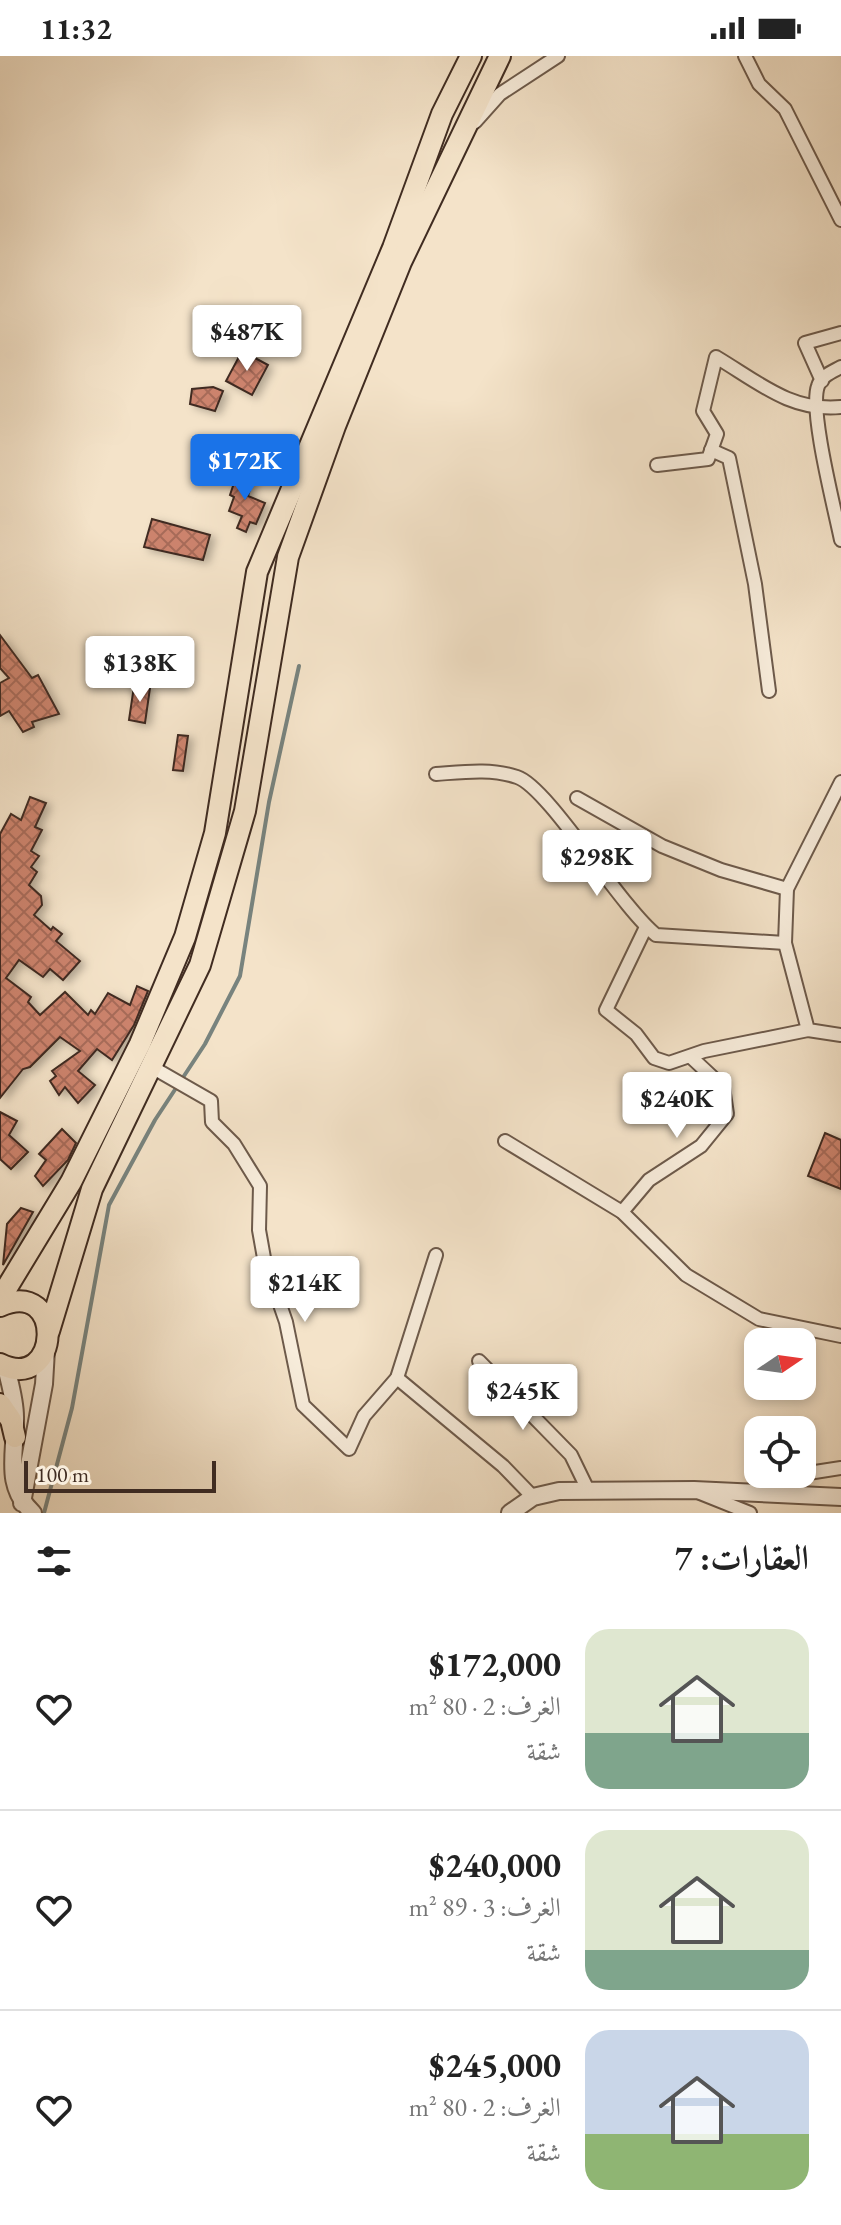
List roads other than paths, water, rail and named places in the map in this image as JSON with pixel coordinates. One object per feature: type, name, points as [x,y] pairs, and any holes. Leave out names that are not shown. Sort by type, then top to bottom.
[{"type":"main road","points":[[0,1299],[71,1182],[140,1044],[185,937],[215,833],[257,572],[393,248],[442,114],[471,56]]},
{"type":"main road","points":[[2,1366],[34,1363],[48,1340],[92,1189],[200,965],[245,811],[288,557],[351,385],[454,145],[500,56]]},
{"type":"main road","points":[[0,1306],[12,1301],[32,1306],[47,1321],[48,1340]]},
{"type":"main road","points":[[0,1404],[11,1420],[15,1437]]},
{"type":"street","points":[[454,145],[500,94],[558,56]]},
{"type":"street","points":[[745,56],[759,84],[785,109],[841,220]]},
{"type":"street","points":[[822,381],[805,343],[841,333]]},
{"type":"street","points":[[657,465],[708,459],[717,434],[703,411],[716,357],[798,405],[816,409],[841,407]]},
{"type":"street","points":[[841,367],[818,386],[816,409],[841,540]]},
{"type":"street","points":[[711,450],[729,458],[755,584],[769,691]]},
{"type":"street","points":[[436,774],[489,771],[520,777],[540,793],[646,927],[656,935],[785,943]]},
{"type":"street","points":[[808,1030],[785,943],[787,889],[841,782]]},
{"type":"street","points":[[577,798],[662,846],[721,870],[787,889]]},
{"type":"street","points":[[646,927],[606,1010],[636,1034],[654,1058],[669,1063],[692,1058],[704,1051],[808,1030],[841,1035]]},
{"type":"street","points":[[622,1212],[649,1180],[701,1146],[727,1114],[723,1087],[692,1058]]},
{"type":"street","points":[[150,1066],[211,1101],[212,1122],[234,1144],[260,1186],[259,1230],[264,1258],[286,1322],[303,1405],[349,1449],[364,1416],[397,1378],[436,1255]]},
{"type":"street","points":[[505,1141],[622,1212],[686,1275],[759,1319],[841,1336]]},
{"type":"street","points":[[28,1508],[48,1340]]},
{"type":"street","points":[[479,1361],[571,1455],[588,1490]]},
{"type":"street","points":[[2,1366],[14,1400],[12,1472],[28,1508]]},
{"type":"street","points":[[397,1378],[503,1466],[533,1497]]},
{"type":"street","points":[[816,1472],[841,1468]]},
{"type":"street","points":[[798,1495],[799,1488]]},
{"type":"street","points":[[510,1513],[533,1497],[588,1490],[694,1490],[841,1497]]},
{"type":"street","points":[[694,1490],[750,1513]]},
{"type":"waterway","points":[[44,1513],[72,1408],[109,1205],[155,1120],[205,1044],[240,976],[269,802],[299,666]]}]
